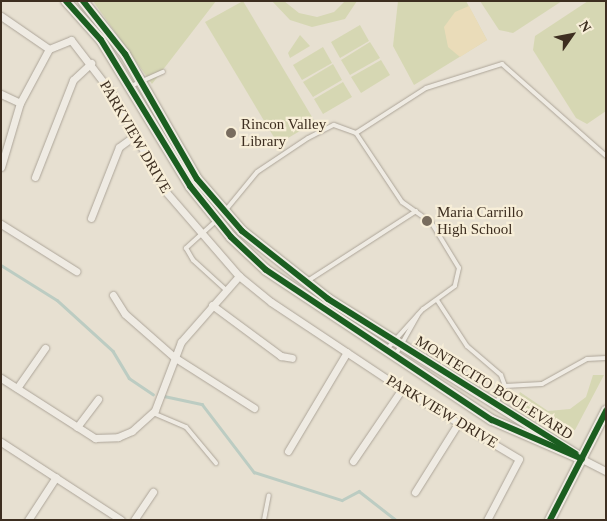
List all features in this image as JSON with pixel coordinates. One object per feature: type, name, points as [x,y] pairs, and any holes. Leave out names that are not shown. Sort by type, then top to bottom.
[{"type":"main road","name":"MONTECITO BOULEVARD","points":[[66,1],[101,40],[131,86],[168,154],[266,270],[492,420],[582,459]]},
{"type":"main road","name":"MONTECITO BOULEVARD","points":[[83,1],[142,81],[178,149],[221,216],[304,283],[494,406],[560,441],[582,459]]},
{"type":"main road","points":[[550,520],[606,412]]},
{"type":"street","points":[[1,16],[49,49],[20,103],[2,157],[1,168]]},
{"type":"street","name":"PARKVIEW DRIVE","points":[[49,49],[62,40],[71,40],[91,64],[167,192],[200,235],[239,276],[271,302],[457,425],[519,459],[487,520]]},
{"type":"street","points":[[35,177],[74,80],[91,64]]},
{"type":"street","points":[[1,94],[20,103]]},
{"type":"street","points":[[91,218],[119,147],[133,137]]},
{"type":"street","points":[[1,224],[76,271]]},
{"type":"street","points":[[1,378],[95,438],[118,438],[153,413],[181,342],[239,276]]},
{"type":"street","points":[[113,295],[125,314],[174,357],[254,408]]},
{"type":"street","points":[[212,305],[281,356],[292,358]]},
{"type":"street","points":[[18,388],[45,348]]},
{"type":"street","points":[[288,451],[347,352]]},
{"type":"street","points":[[353,461],[402,389]]},
{"type":"street","points":[[77,427],[98,399]]},
{"type":"street","points":[[415,492],[457,425]]},
{"type":"street","points":[[1,442],[121,520]]},
{"type":"street","points":[[582,459],[606,471]]},
{"type":"street","points":[[28,520],[56,478]]},
{"type":"street","points":[[134,520],[153,492]]},
{"type":"lane","points":[[356,133],[426,88],[502,64],[606,156]]},
{"type":"lane","points":[[131,86],[162,72]]},
{"type":"lane","points":[[226,290],[192,260],[186,248],[221,216],[257,172],[308,138],[334,125],[356,133],[402,202],[431,222],[459,268],[456,286],[418,315],[397,343],[385,350]]},
{"type":"lane","points":[[304,283],[416,211]]},
{"type":"lane","points":[[436,300],[467,346],[497,368],[504,386],[494,406]]},
{"type":"lane","points":[[395,356],[397,343],[418,315]]},
{"type":"lane","points":[[504,386],[542,384],[587,359],[606,358]]},
{"type":"lane","points":[[153,413],[186,427],[216,463]]},
{"type":"lane","points":[[264,520],[269,495]]},
{"type":"green space","points":[[93,1],[216,1],[152,84]]},
{"type":"green space","points":[[243,1],[315,122],[278,144],[205,22]]},
{"type":"green space","points":[[272,1],[284,1],[299,13],[317,17],[334,12],[345,1],[357,1],[345,19],[312,27],[290,20]]},
{"type":"green space","points":[[398,1],[466,1],[487,40],[414,85],[393,46]]},
{"type":"green space","points":[[480,1],[562,1],[513,33],[499,30]]},
{"type":"green space","points":[[588,1],[606,1],[606,111],[587,124],[576,118],[533,50],[535,36]]},
{"type":"green space","points":[[360,25],[369,41],[340,58],[331,42]]},
{"type":"green space","points":[[300,35],[310,46],[290,58],[288,53]]},
{"type":"green space","points":[[370,42],[380,58],[350,75],[341,60]]},
{"type":"green space","points":[[323,47],[332,63],[302,80],[293,65]]},
{"type":"green space","points":[[381,60],[390,75],[361,93],[351,77]]},
{"type":"green space","points":[[333,64],[342,80],[313,97],[303,82]]},
{"type":"green space","points":[[343,82],[352,97],[323,114],[314,99]]},
{"type":"green space","points":[[593,375],[604,375],[575,430],[567,430],[516,405],[520,392],[548,411],[570,409],[586,397]]},
{"type":"sand","points":[[469,6],[487,40],[460,57],[448,47],[444,27],[455,12]]},
{"type":"waterway","points":[[1,265],[57,300],[113,351],[129,378],[153,394]]},
{"type":"waterway","points":[[164,396],[202,404],[254,472],[342,500],[359,491],[396,520]]},
{"type":"cycle path","points":[[66,1],[101,40],[190,186],[231,237],[266,270],[492,420],[582,459]]},
{"type":"cycle path","points":[[83,1],[125,54],[197,179],[242,231],[328,299],[576,454]]},
{"type":"cycle path","points":[[550,520],[606,411]]},
{"type":"place","name":"Rincon Valley Library","points":[[231,133]]},
{"type":"place","name":"Maria Carrillo High School","points":[[427,221]]}]
